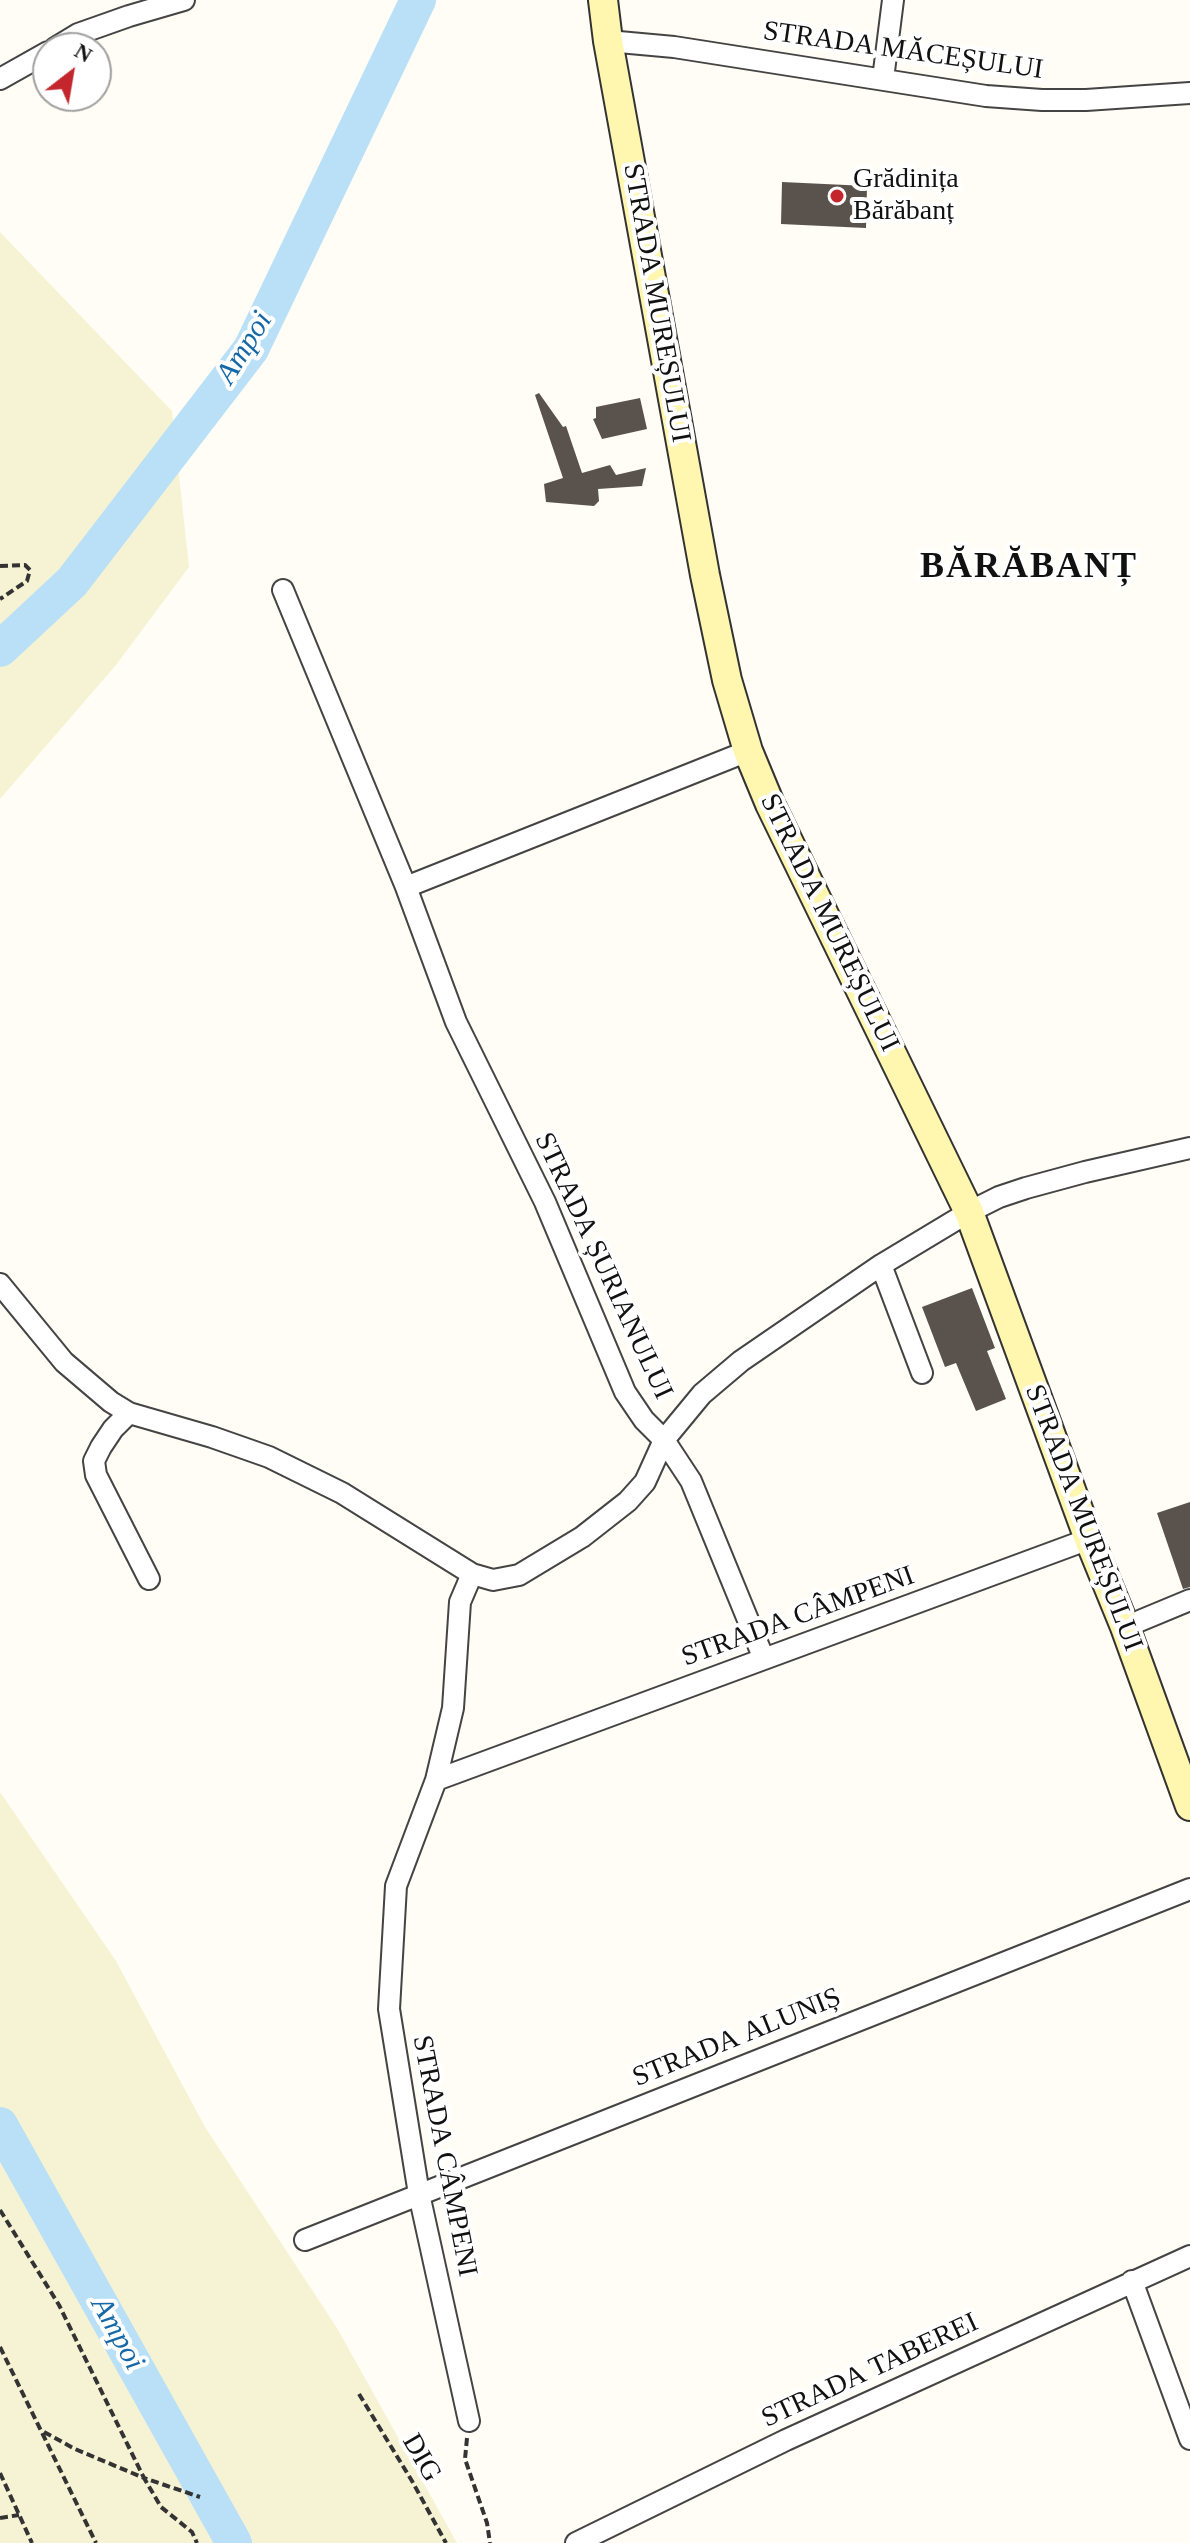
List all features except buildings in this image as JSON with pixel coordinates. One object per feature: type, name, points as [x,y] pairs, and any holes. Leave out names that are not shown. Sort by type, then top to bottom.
[{"type":"street","points":[[84,32],[184,0]]},
{"type":"street","name":"STRADA MUREȘULUI","points":[[603,0],[705,575],[727,680],[748,751],[770,804],[969,1212],[1190,1806]]},
{"type":"street","points":[[883,79],[893,0]]},
{"type":"street","name":"STRADA MĂCEȘULUI","points":[[608,41],[674,47],[986,96],[1086,100],[1190,93]]},
{"type":"street","points":[[0,79],[32,61]]},
{"type":"street","name":"STRADA ȘURIANULUI","points":[[283,590],[406,887],[456,1022],[545,1202],[625,1392],[644,1420],[664,1440],[691,1481],[764,1659]]},
{"type":"street","points":[[406,887],[748,751]]},
{"type":"street","points":[[0,1284],[64,1362],[111,1402],[129,1413],[269,1457],[342,1493],[472,1574],[493,1580],[519,1575],[582,1537],[628,1501],[645,1482],[664,1440],[702,1394],[741,1361],[881,1265],[969,1212],[1026,1188],[1190,1148]]},
{"type":"street","points":[[881,1265],[922,1373]]},
{"type":"street","points":[[129,1413],[113,1429],[94,1461],[96,1475],[149,1579]]},
{"type":"street","name":"STRADA CÂMPENI","points":[[436,1780],[1089,1539]]},
{"type":"street","name":"STRADA CÂMPENI","points":[[469,2421],[419,2194],[389,2009],[392,1914],[396,1886],[436,1780],[453,1708],[460,1602],[472,1574]]},
{"type":"street","points":[[1125,1627],[1190,1600]]},
{"type":"street","name":"STRADA ALUNIȘ","points":[[305,2240],[1190,1889]]},
{"type":"street","name":"STRADA TABEREI","points":[[576,2543],[786,2440],[1190,2256]]},
{"type":"street","points":[[1132,2281],[1190,2439]]},
{"type":"path","points":[[0,566],[25,565],[30,570],[27,581],[0,599]]},
{"type":"path","points":[[0,2210],[59,2305],[161,2507],[192,2532],[197,2543]]},
{"type":"path","points":[[0,2347],[96,2543]]},
{"type":"path","name":"DIG","points":[[359,2394],[446,2543]]},
{"type":"path","points":[[469,2421],[465,2459],[487,2523],[490,2543]]},
{"type":"path","points":[[42,2430],[75,2449],[200,2497]]},
{"type":"path","points":[[0,2473],[32,2543]]},
{"type":"path","points":[[0,2518],[19,2515]]},
{"type":"shaded area","points":[[0,232],[172,411],[189,567],[116,665],[0,799]]},
{"type":"shaded area","points":[[0,1792],[116,1961],[205,2127],[337,2328],[457,2543],[0,2543]]},
{"type":"waterway","name":"Ampoi","points":[[0,649],[72,582],[251,349],[418,0]]},
{"type":"waterway","name":"Ampoi","points":[[0,2125],[234,2543]]},
{"type":"place","name":"Grădinița Bărăbanț","points":[[837,196]]},
{"type":"district","name":"BĂRĂBANȚ","points":[[1029,568]]}]
